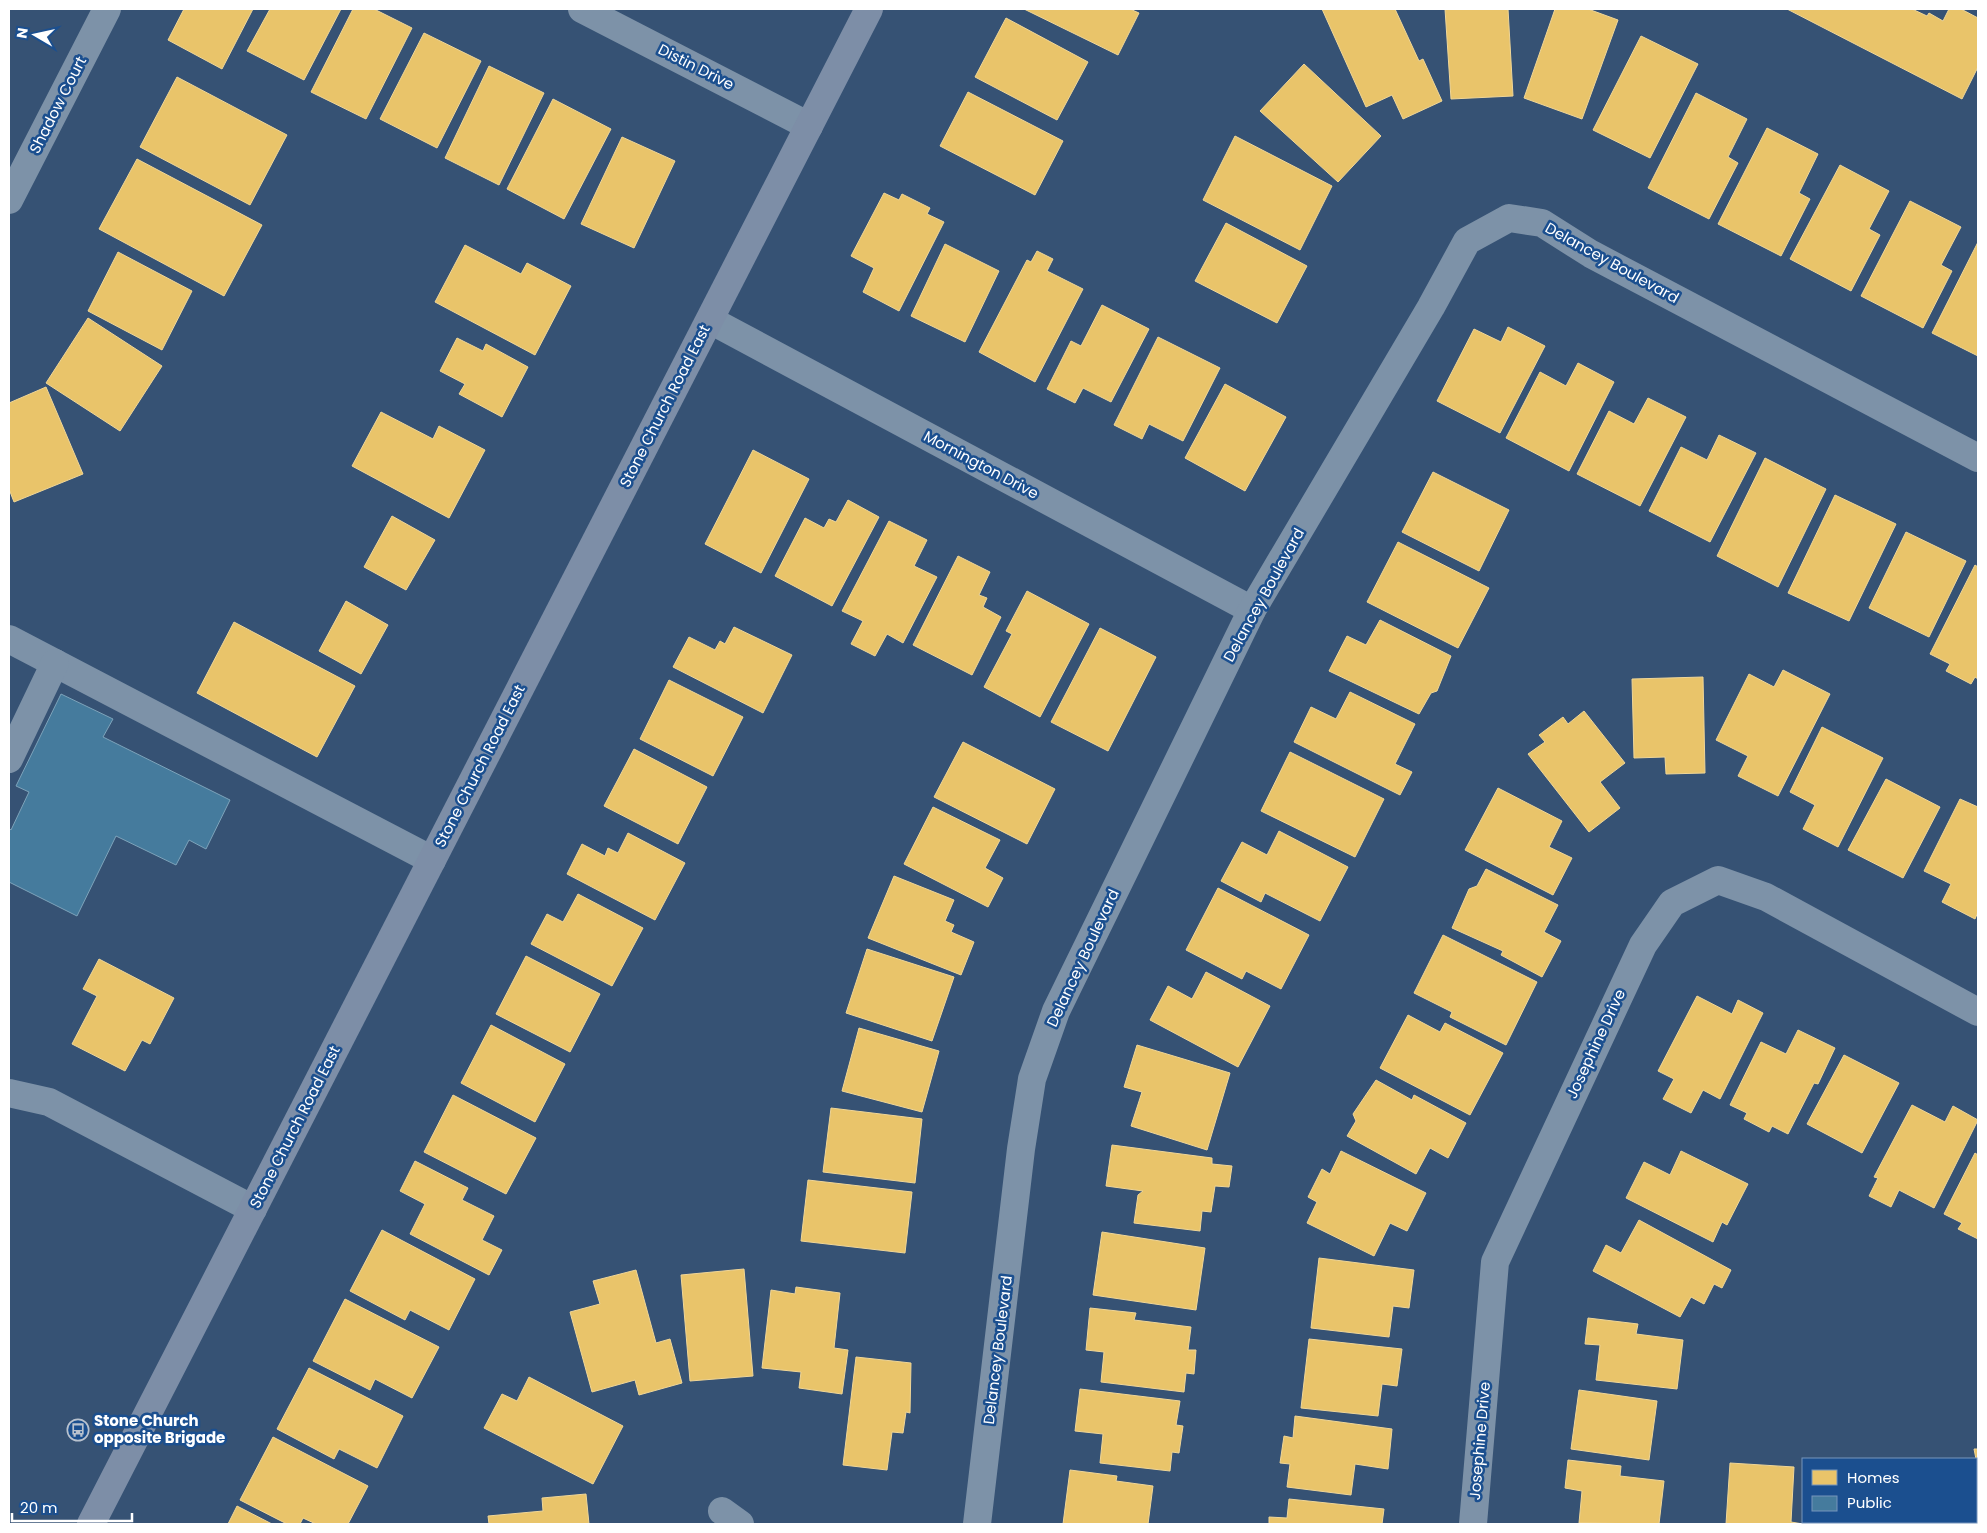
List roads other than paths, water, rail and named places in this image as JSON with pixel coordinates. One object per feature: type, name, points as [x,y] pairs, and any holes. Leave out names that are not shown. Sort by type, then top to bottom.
[{"type":"main road","name":"Stone Church Road East","points":[[91,1524],[869,9]]},
{"type":"street","name":"Shadow Court","points":[[9,200],[107,9]]},
{"type":"street","name":"Distin Drive","points":[[582,9],[809,126]]},
{"type":"street","name":"Delancey Boulevard","points":[[977,1524],[1021,1149],[1032,1079],[1056,1011],[1252,610],[1431,308],[1466,241],[1509,218],[1542,223],[1591,254],[1978,458]]},
{"type":"street","name":"Mornington Drive","points":[[710,320],[1252,610]]},
{"type":"street","points":[[9,639],[432,860]]},
{"type":"street","points":[[9,758],[55,663]]},
{"type":"street","name":"Josephine Drive","points":[[1473,1524],[1495,1262],[1643,945],[1672,903],[1718,880],[1766,897],[1978,1012]]},
{"type":"street","points":[[9,1093],[49,1102],[253,1209]]},
{"type":"place","name":"Stone Church opposite Brigade","points":[[78,1430]]}]
